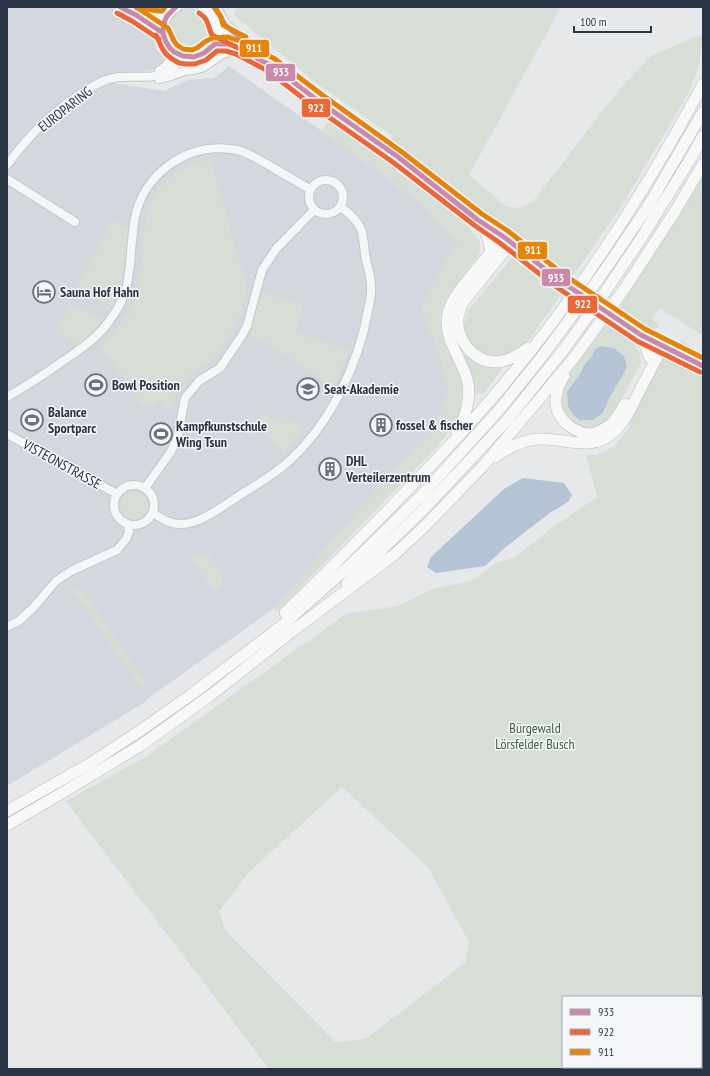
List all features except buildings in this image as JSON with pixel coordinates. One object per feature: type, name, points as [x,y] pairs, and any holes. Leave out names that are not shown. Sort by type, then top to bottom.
[{"type":"highway","points":[[242,656],[417,480],[472,421],[514,372],[567,302],[620,225],[656,168],[701,89],[703,78]]},
{"type":"highway","points":[[7,811],[89,764],[141,730],[242,656],[284,624],[348,567],[421,496],[499,410],[540,359],[609,264],[647,208],[703,112]]},
{"type":"highway","points":[[291,632],[357,574],[423,510],[508,418],[565,348],[599,301],[666,200],[703,136]]},
{"type":"highway","points":[[7,825],[140,746],[211,695],[291,632],[395,554],[425,526],[483,466],[573,359],[624,288],[674,213],[703,164]]},
{"type":"highway","points":[[478,220],[488,237],[491,252]]},
{"type":"highway","points":[[507,240],[464,301],[458,318],[460,332],[465,343],[473,353],[493,362],[514,358],[541,337]]},
{"type":"highway","points":[[452,442],[465,415],[468,382],[447,331],[448,311],[453,299],[460,289],[491,252],[507,240]]},
{"type":"highway","points":[[641,335],[650,358]]},
{"type":"highway","points":[[483,466],[505,450],[525,441],[539,438],[590,444],[603,440],[613,434],[623,423],[660,345]]},
{"type":"highway","points":[[573,359],[560,382],[556,405],[563,420],[571,428],[592,434],[610,426],[618,416],[650,358],[660,345]]},
{"type":"main road","points":[[176,7],[169,13],[163,25],[164,40],[173,52],[185,57],[200,55],[208,50],[216,36],[217,30],[213,16],[203,7]]},
{"type":"main road","points":[[214,7],[226,26],[251,48]]},
{"type":"main road","points":[[217,30],[251,48],[266,59],[267,64]]},
{"type":"main road","points":[[212,45],[224,44],[238,47],[267,64],[398,157],[478,220],[570,287],[641,335],[703,366]]},
{"type":"street","points":[[120,7],[136,15],[163,33]]},
{"type":"street","points":[[136,15],[166,18]]},
{"type":"street","points":[[136,76],[158,72],[166,67],[171,61],[173,52]]},
{"type":"street","points":[[136,76],[148,79],[164,78],[180,72],[204,67],[220,55],[230,52],[236,52],[267,64]]},
{"type":"street","points":[[136,76],[148,77],[169,71],[185,57]]},
{"type":"street","name":"EUROPARING","points":[[9,160],[41,125],[76,97],[100,82],[110,78],[136,76]]},
{"type":"street","points":[[7,397],[88,344],[101,332],[112,318],[124,295],[129,276],[134,219],[138,205],[148,185],[169,164],[195,152],[211,149],[231,149],[252,155],[311,190]]},
{"type":"street","points":[[7,179],[75,222]]},
{"type":"street","points":[[324,180],[330,180],[340,186],[344,196],[341,207],[337,211],[328,215],[318,213],[314,210],[309,200],[309,195],[314,185],[324,180]]},
{"type":"street","points":[[153,513],[169,522],[181,524],[191,523],[209,514],[288,463],[307,443],[323,422],[340,393],[353,365],[366,326],[371,297],[371,286],[361,229],[353,217],[341,207]]},
{"type":"street","points":[[7,627],[19,621],[34,608],[56,581],[71,570],[117,550],[126,539],[128,525],[140,525],[150,518],[153,513],[154,502],[152,496],[145,488],[170,453],[177,440],[185,398],[198,381],[220,368],[247,326],[262,270],[276,249],[314,210]]},
{"type":"street","name":"VISTEONSTRASSE","points":[[7,434],[117,494]]},
{"type":"street","name":"VISTEONSTRASSE","points":[[128,525],[118,518],[115,512],[114,506],[117,494],[127,486],[133,485],[145,488]]},
{"type":"shaded area","points":[[7,7],[159,7],[154,12],[151,31],[157,50],[168,61],[163,67],[153,70],[114,74],[104,77],[59,104],[36,123],[43,126],[68,105],[91,91],[112,83],[164,91],[188,80],[211,79],[229,66],[421,203],[458,242],[438,275],[422,307],[443,364],[443,372],[449,391],[440,415],[425,435],[273,609],[145,702],[7,786]]},
{"type":"green space","points":[[238,7],[561,7],[469,175],[507,207],[521,208],[534,200],[618,91],[652,55],[703,34],[699,66],[687,96],[622,205],[573,276],[566,274],[390,143],[393,136],[315,82],[233,14]]},
{"type":"green space","points":[[190,8],[202,12],[208,18],[212,30],[208,42],[202,48],[190,52],[178,48],[172,42],[168,30],[172,18],[178,12]]},
{"type":"green space","points":[[330,119],[463,219],[480,242],[480,253],[444,302],[440,319],[444,337],[463,386],[459,418],[436,448],[277,612],[273,609],[425,435],[440,415],[449,391],[443,372],[443,364],[422,307],[438,275],[458,242],[421,203],[322,131]]},
{"type":"green space","points":[[211,159],[247,288],[238,324],[215,359],[196,371],[179,386],[172,406],[168,410],[162,406],[161,401],[156,401],[153,406],[143,406],[101,347],[131,310],[140,279],[144,231],[148,209],[159,186],[176,171],[194,162]]},
{"type":"green space","points":[[703,177],[703,336],[660,308],[652,319],[659,325],[655,331],[619,308]]},
{"type":"green space","points":[[112,220],[129,228],[128,253],[125,272],[122,285],[113,307],[77,287]]},
{"type":"green space","points":[[512,258],[561,294],[525,346],[510,355],[493,357],[483,355],[474,349],[467,338],[463,325],[469,309]]},
{"type":"green space","points":[[260,290],[303,305],[296,333],[350,350],[334,386],[248,332]]},
{"type":"green space","points":[[70,304],[104,320],[80,345],[55,333]]},
{"type":"green space","points":[[606,325],[630,340],[641,356],[641,363],[613,415],[604,424],[595,428],[580,427],[571,422],[565,415],[560,403],[561,391],[568,375]],"holes":[[[595,349],[610,397],[603,413],[580,374],[586,362],[591,358]]]},
{"type":"green space","points":[[682,340],[703,355],[703,360],[678,347]]},
{"type":"green space","points":[[465,353],[473,361],[487,365],[505,365],[484,393],[473,394],[462,357]]},
{"type":"green space","name":"Bürgewald Lörsfelder Busch","points":[[664,357],[703,376],[703,1069],[269,1069],[66,801],[147,756],[346,614],[398,606],[432,589],[471,581],[496,563],[514,558],[549,530],[597,497],[586,455],[597,455],[615,446],[628,429],[643,393]],"holes":[[[342,787],[428,867],[469,942],[465,963],[365,1039],[335,1042],[225,930],[219,911],[248,873]]]},
{"type":"green space","points":[[262,412],[273,421],[284,416],[305,428],[284,452],[254,423]]},
{"type":"green space","points":[[134,492],[140,493],[144,496],[147,500],[147,512],[144,516],[140,519],[134,520],[128,519],[124,516],[121,512],[120,506],[121,500],[124,496],[128,493]]},
{"type":"green space","points":[[207,553],[223,572],[221,587],[215,592],[190,559],[198,554]]},
{"type":"green space","points":[[80,587],[147,684],[141,688],[73,591]]},
{"type":"green space","points":[[40,591],[41,596],[22,616],[7,624],[7,620],[17,614],[33,600]]},
{"type":"water","points":[[601,346],[614,348],[624,356],[627,367],[603,413],[593,420],[580,420],[573,415],[568,406],[567,392],[580,374],[586,362],[591,358],[595,349]]},
{"type":"water","points":[[523,478],[564,483],[572,495],[568,502],[551,512],[507,546],[485,566],[436,573],[427,567],[431,557],[504,489]]},
{"type":"transit line","name":"933","points":[[120,7],[136,15],[163,33]]},
{"type":"transit line","name":"911","points":[[136,7],[168,28],[174,41],[183,49],[192,50],[213,38],[228,37],[242,42],[275,59],[402,152],[482,214],[508,231],[563,274],[645,329],[703,358]]},
{"type":"transit line","name":"911","points":[[137,8],[162,11],[165,7]]},
{"type":"transit line","name":"933","points":[[176,7],[167,16],[163,29],[166,42],[174,52],[183,56],[194,57],[204,53],[215,44],[228,44],[240,48],[271,65],[317,100],[398,157],[478,220],[504,237],[559,280],[641,335],[703,366]]},
{"type":"transit line","name":"911","points":[[214,7],[221,17],[223,25],[246,37]]},
{"type":"transit line","name":"933","points":[[215,7],[226,26],[252,49]]},
{"type":"transit line","name":"922","points":[[117,13],[159,39]]},
{"type":"transit line","name":"922","points":[[199,13],[207,21],[212,35],[240,49]]},
{"type":"transit line","name":"922","points":[[156,35],[166,54],[179,63],[195,64],[206,60],[217,51],[226,51],[236,54],[268,71],[313,106],[394,163],[555,286],[637,341],[700,372]]},
{"type":"place","name":"Sauna Hof Hahn","points":[[44,292]]},
{"type":"place","name":"Bowl Position","points":[[96,385]]},
{"type":"place","name":"Seat-Akademie","points":[[308,389]]},
{"type":"place","name":"Balance Sportparc","points":[[32,420]]},
{"type":"place","name":"fossel & fischer","points":[[381,425]]},
{"type":"place","name":"Kampfkunstschule Wing Tsun","points":[[161,434]]},
{"type":"place","name":"DHL Verteilerzentrum","points":[[330,469]]}]
